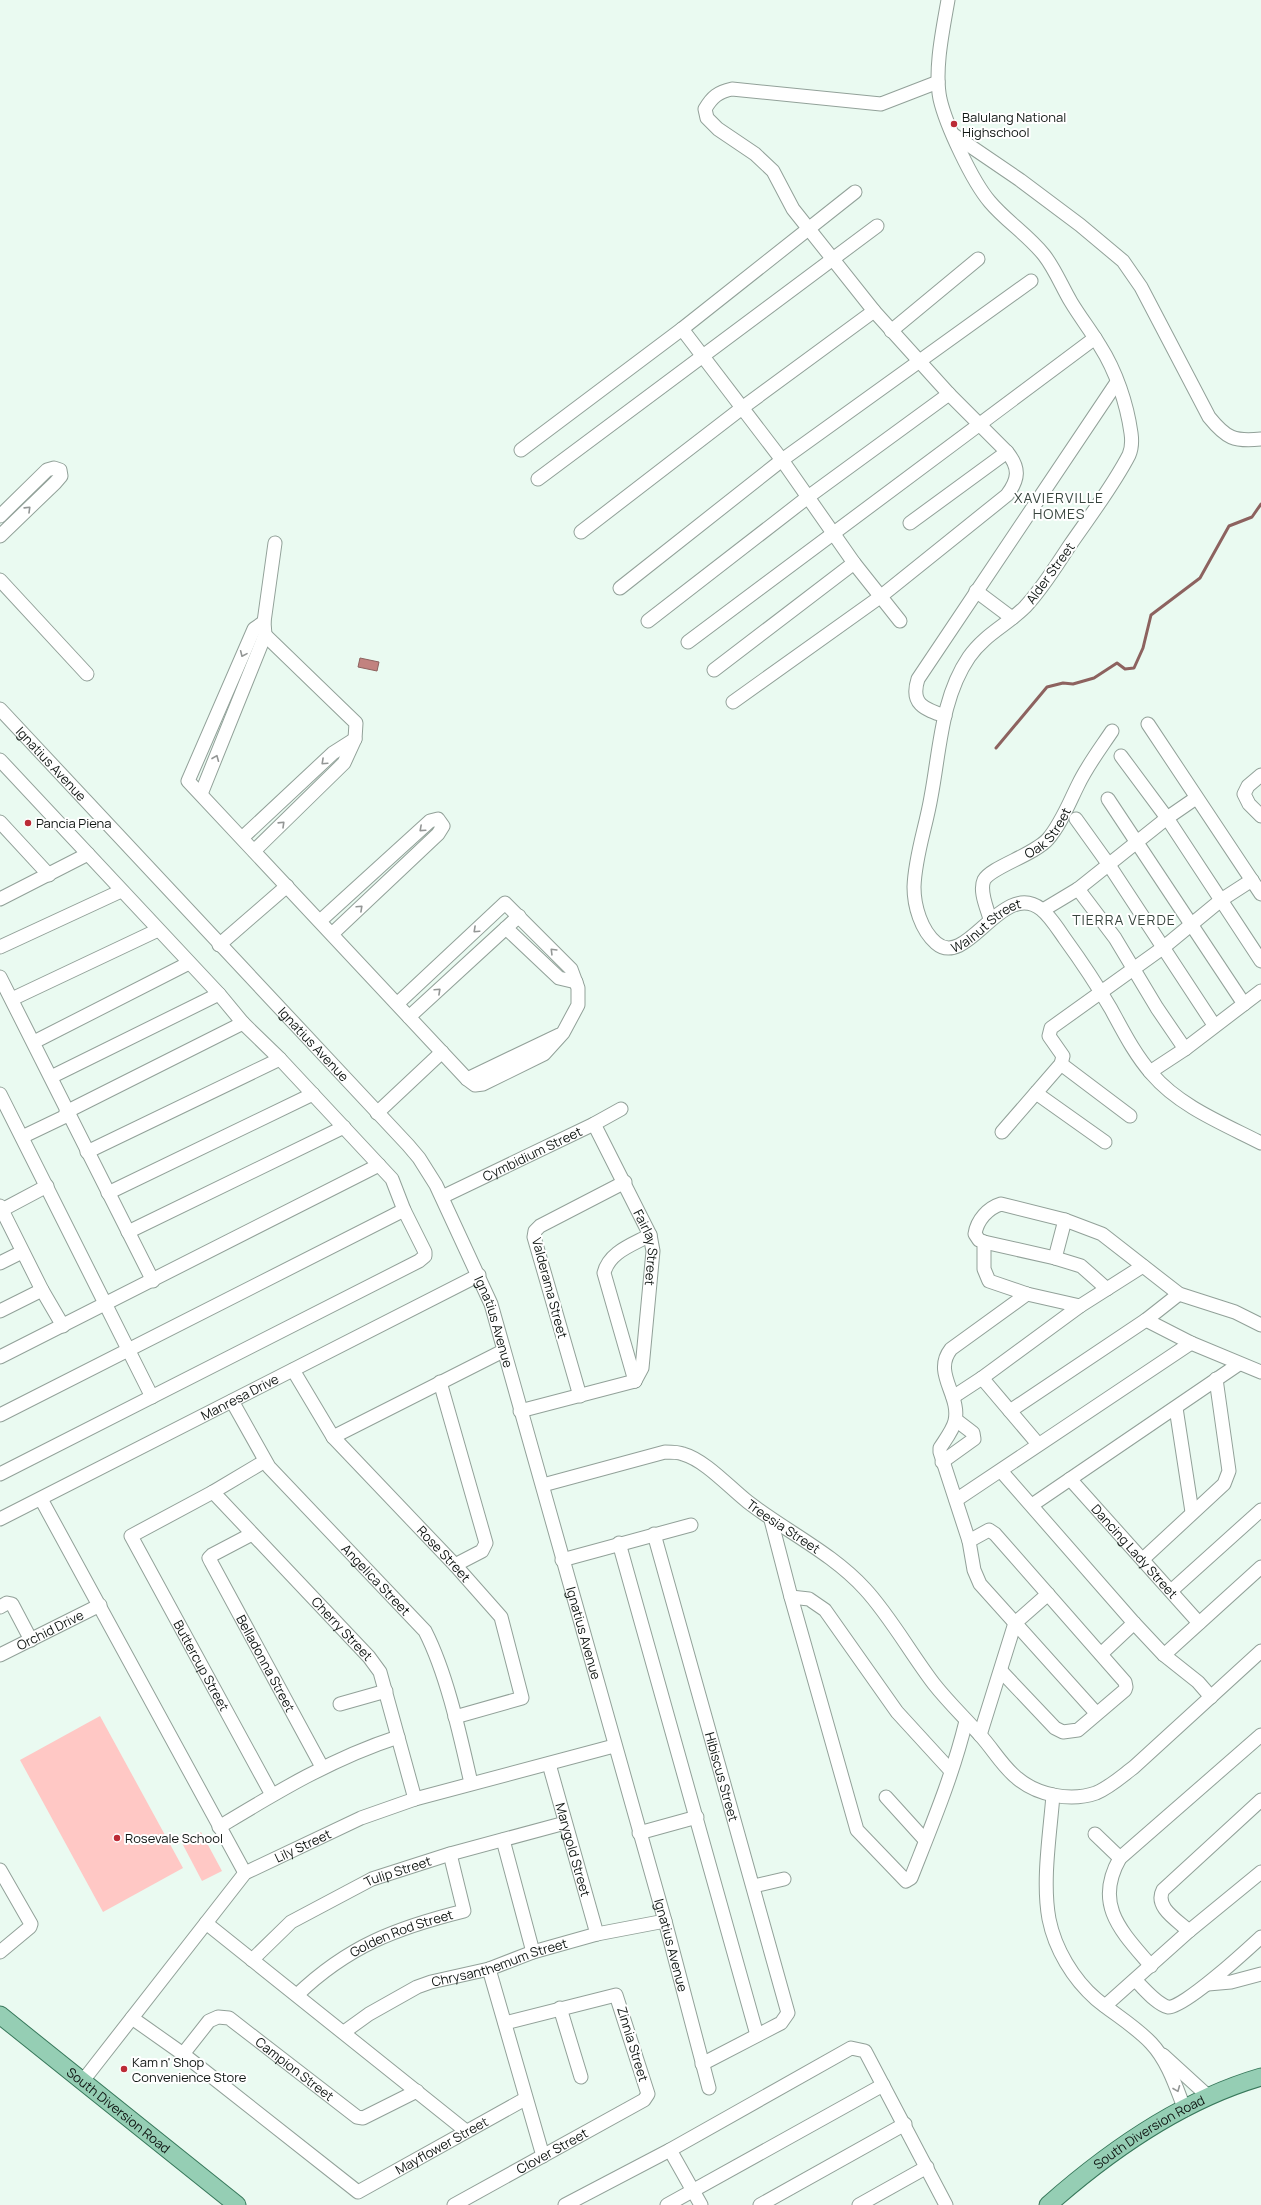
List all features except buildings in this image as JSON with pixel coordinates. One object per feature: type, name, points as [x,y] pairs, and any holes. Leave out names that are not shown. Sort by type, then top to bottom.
[{"type":"main road","name":"South Diversion Road","points":[[0,2015],[237,2205]]},
{"type":"main road","name":"South Diversion Road","points":[[1048,2205],[1101,2160],[1163,2121],[1209,2097],[1261,2077]]},
{"type":"street","name":"Alder Street","points":[[939,751],[951,692],[969,656],[990,634],[1012,618],[1035,595],[1109,488],[1130,452],[1131,430],[1117,382],[1095,338],[1075,308],[1046,257],[990,202],[975,181],[944,112],[938,82],[948,0]]},
{"type":"street","points":[[733,702],[880,597],[1007,495],[1017,476],[1016,463],[1008,452],[949,394],[891,330],[808,229],[793,209],[773,171],[755,154],[718,129],[707,118],[705,109],[710,100],[720,92],[732,89],[881,104],[938,82]]},
{"type":"street","points":[[954,135],[1080,225],[1123,262],[1145,293],[1209,417],[1220,430],[1229,437],[1243,441],[1261,439]]},
{"type":"street","points":[[521,450],[682,329],[855,192]]},
{"type":"street","points":[[538,479],[704,357],[877,226]]},
{"type":"street","points":[[891,330],[978,259]]},
{"type":"street","points":[[620,588],[782,460],[1031,281]]},
{"type":"street","points":[[582,532],[742,408],[874,311]]},
{"type":"street","points":[[682,329],[782,460],[854,563],[900,621]]},
{"type":"street","points":[[688,642],[1095,338]]},
{"type":"street","points":[[945,716],[928,710],[918,702],[914,690],[918,680],[1117,382]]},
{"type":"street","points":[[648,621],[808,497],[949,394]]},
{"type":"street","points":[[910,523],[1008,452]]},
{"type":"street","points":[[0,516],[47,470],[54,468],[60,470],[61,476],[55,483],[0,536]]},
{"type":"street","points":[[202,794],[265,635],[264,622],[274,543]]},
{"type":"street","points":[[714,670],[854,563]]},
{"type":"street","points":[[0,580],[87,674]]},
{"type":"street","points":[[976,591],[1012,618]]},
{"type":"street","points":[[264,622],[254,629],[188,779],[254,851],[467,1079],[475,1085],[483,1084],[544,1054],[563,1033],[578,1005],[578,988],[571,969],[505,903],[397,1004]]},
{"type":"street","points":[[254,851],[344,764],[355,739],[356,723],[265,635]]},
{"type":"street","name":"Ignatius Avenue","points":[[0,709],[419,1158],[442,1197],[479,1275],[490,1304],[520,1411],[543,1485],[562,1560],[614,1746],[665,1921],[709,2088]]},
{"type":"street","points":[[1148,724],[1261,894]]},
{"type":"street","name":"Oak Street","points":[[990,919],[982,890],[984,880],[994,872],[1028,855],[1048,839],[1067,808],[1085,773],[1112,731]]},
{"type":"street","points":[[242,838],[332,753],[355,739]]},
{"type":"street","name":"Walnut Street","points":[[939,751],[916,866],[915,900],[920,918],[933,941],[943,948],[956,947],[979,931],[990,919],[1012,906],[1027,904],[1043,910],[1101,992],[1150,1072],[1172,1093],[1214,1119],[1261,1143]]},
{"type":"street","points":[[1121,756],[1167,818],[1261,961]]},
{"type":"street","points":[[0,760],[219,994],[243,1023],[280,1059],[379,1165],[397,1188],[404,1210],[425,1252],[422,1258],[0,1474]]},
{"type":"street","points":[[1260,777],[1248,786],[1244,794],[1249,804],[1261,816]]},
{"type":"street","points":[[1043,910],[1078,889],[1167,818],[1196,798]]},
{"type":"street","points":[[1108,799],[1138,842],[1244,1004]]},
{"type":"street","points":[[320,921],[430,821],[438,819],[443,826],[438,834],[332,934]]},
{"type":"street","points":[[1076,819],[1164,947],[1214,1025]]},
{"type":"street","points":[[0,822],[49,875]]},
{"type":"street","points":[[2,895],[49,875],[88,854]]},
{"type":"street","points":[[1002,1132],[1061,1064],[1063,1056],[1049,1036],[1049,1031],[1056,1024],[1164,947],[1221,900],[1252,880]]},
{"type":"street","points":[[219,945],[287,886]]},
{"type":"street","points":[[1078,889],[1116,938],[1185,1049]]},
{"type":"street","points":[[0,948],[121,891]]},
{"type":"street","points":[[409,1017],[519,916]]},
{"type":"street","points":[[506,928],[559,978],[576,982]]},
{"type":"street","points":[[12,999],[158,930]]},
{"type":"street","points":[[34,1042],[189,963]]},
{"type":"street","points":[[0,977],[34,1042],[67,1113],[152,1281]]},
{"type":"street","points":[[1150,1072],[1185,1049],[1214,1025],[1261,991]]},
{"type":"street","points":[[51,1077],[219,994]]},
{"type":"street","points":[[22,1138],[67,1113],[243,1023]]},
{"type":"street","points":[[377,1113],[442,1052]]},
{"type":"street","points":[[88,1152],[280,1059]]},
{"type":"street","points":[[1061,1064],[1130,1116]]},
{"type":"street","points":[[1036,1093],[1105,1142]]},
{"type":"street","points":[[0,1094],[152,1397]]},
{"type":"street","points":[[108,1193],[313,1094]]},
{"type":"street","name":"Cymbidium Street","points":[[442,1197],[594,1124],[621,1109]]},
{"type":"street","name":"Fairlay Street","points":[[594,1124],[650,1235],[653,1251],[641,1371],[635,1381]]},
{"type":"street","points":[[128,1232],[344,1127]]},
{"type":"street","points":[[0,1357],[379,1165]]},
{"type":"street","name":"Valderama Street","points":[[580,1396],[534,1237],[535,1231],[540,1226],[624,1182]]},
{"type":"street","points":[[47,1186],[1,1209],[22,1252],[62,1326]]},
{"type":"street","points":[[1107,1289],[1081,1266],[1055,1258],[984,1242],[976,1237],[976,1226],[988,1212],[1001,1204],[1064,1220],[1107,1237],[1179,1294],[1235,1312],[1261,1325]]},
{"type":"street","points":[[0,1415],[404,1210]]},
{"type":"street","points":[[1055,1258],[1064,1220]]},
{"type":"street","points":[[520,1411],[635,1381],[604,1273],[606,1265],[613,1256],[650,1235]]},
{"type":"street","points":[[984,1242],[984,1269],[989,1280],[1027,1294],[1080,1306]]},
{"type":"street","points":[[0,1263],[22,1252]]},
{"type":"street","points":[[953,1397],[982,1378],[1080,1306],[1143,1266]]},
{"type":"street","name":"Manresa Drive","points":[[0,1519],[42,1499],[479,1275]]},
{"type":"street","points":[[0,1311],[42,1290]]},
{"type":"street","points":[[1027,1294],[951,1350],[945,1357],[943,1365],[953,1397],[956,1420],[940,1448],[942,1462],[969,1541],[977,1578],[1015,1623],[1097,1714]]},
{"type":"street","points":[[1010,1411],[1146,1320],[1179,1294]]},
{"type":"street","points":[[1146,1320],[1191,1343],[1261,1372],[1261,1376]]},
{"type":"street","points":[[956,1500],[1191,1343]]},
{"type":"street","points":[[333,1437],[503,1351]]},
{"type":"street","points":[[1032,1505],[1239,1364]]},
{"type":"street","name":"Rose Street","points":[[293,1370],[333,1437],[455,1565],[506,1616],[522,1698],[455,1717]]},
{"type":"street","points":[[982,1378],[1038,1444]]},
{"type":"street","points":[[1143,1559],[1224,1484],[1229,1471],[1216,1379]]},
{"type":"street","points":[[440,1382],[486,1543],[486,1548],[478,1554],[455,1565]]},
{"type":"street","name":"Angelica Street","points":[[232,1401],[265,1461],[425,1631],[432,1645],[455,1717],[471,1783]]},
{"type":"street","points":[[1176,1408],[1192,1512]]},
{"type":"street","points":[[942,1462],[974,1439],[973,1433],[956,1420]]},
{"type":"street","name":"Treesia Street","points":[[543,1485],[665,1452],[684,1454],[702,1464],[771,1520],[850,1572],[867,1591],[935,1685],[1016,1778],[1029,1786],[1052,1795],[1073,1797],[1095,1793],[1112,1784],[1261,1651]]},
{"type":"street","points":[[213,1492],[265,1461]]},
{"type":"street","points":[[1001,1471],[1134,1623],[1164,1655],[1198,1682],[1211,1697]]},
{"type":"street","name":"Dancing Lady Street","points":[[1070,1479],[1199,1623]]},
{"type":"street","name":"Cherry Street","points":[[213,1492],[369,1657],[380,1672],[415,1799]]},
{"type":"street","name":"Buttercup Street","points":[[213,1492],[131,1536],[272,1795]]},
{"type":"street","points":[[42,1499],[245,1873]]},
{"type":"street","points":[[1171,1591],[1261,1510]]},
{"type":"street","points":[[771,1520],[791,1597],[857,1830],[906,1881],[911,1878],[951,1771],[966,1721]]},
{"type":"street","points":[[562,1560],[619,1543],[691,1525]]},
{"type":"street","points":[[969,1541],[986,1532],[992,1531],[1101,1654],[1125,1682],[1126,1687],[1078,1730],[1063,1732],[1056,1728],[1001,1671]]},
{"type":"street","name":"Belladonna Street","points":[[252,1534],[209,1558],[322,1767]]},
{"type":"street","name":"Hibiscus Street","points":[[654,1534],[754,1886],[788,2012],[786,2018],[781,2023],[757,2035]]},
{"type":"street","points":[[619,1543],[757,2035],[702,2064]]},
{"type":"street","points":[[1164,1655],[1261,1567]]},
{"type":"street","points":[[980,1735],[1015,1623],[1048,1594]]},
{"type":"street","points":[[791,1597],[809,1599],[825,1610],[897,1712],[951,1771]]},
{"type":"street","points":[[0,1607],[7,1603],[12,1604],[31,1640]]},
{"type":"street","name":"Orchid Drive","points":[[0,1655],[100,1605]]},
{"type":"street","points":[[1101,1654],[1134,1623]]},
{"type":"street","points":[[340,1704],[386,1691]]},
{"type":"street","points":[[1151,1966],[1119,1928],[1112,1913],[1109,1892],[1111,1879],[1120,1858],[1261,1735]]},
{"type":"street","points":[[219,1827],[322,1767],[365,1748],[398,1737]]},
{"type":"street","name":"Lily Street","points":[[82,2082],[245,1873],[361,1818],[415,1799],[614,1746]]},
{"type":"street","name":"Marygold Street","points":[[549,1764],[597,1934]]},
{"type":"street","points":[[1052,1795],[1047,1889],[1052,1931],[1068,1966],[1085,1987],[1105,2006],[1141,2033],[1157,2050],[1178,2067],[1209,2097]]},
{"type":"street","points":[[886,1797],[925,1840]]},
{"type":"street","points":[[1189,1932],[1162,1906],[1160,1896],[1163,1890],[1261,1800]]},
{"type":"street","points":[[639,1833],[697,1817]]},
{"type":"street","name":"Tulip Street","points":[[252,1960],[283,1928],[298,1918],[372,1879],[450,1854],[565,1823]]},
{"type":"street","points":[[1095,1834],[1120,1858]]},
{"type":"street","points":[[503,1840],[533,1952]]},
{"type":"street","name":"Golden Rod Street","points":[[297,1995],[320,1973],[363,1946],[403,1928],[464,1911],[450,1854]]},
{"type":"street","points":[[0,1870],[31,1924],[30,1927],[0,1952]]},
{"type":"street","points":[[1105,2006],[1189,1932],[1261,1872]]},
{"type":"street","points":[[754,1886],[784,1879]]},
{"type":"street","name":"Chrysanthemum Street","points":[[344,2032],[369,2014],[417,1987],[430,1982],[489,1969],[533,1952],[597,1934],[665,1921]]},
{"type":"street","points":[[206,1923],[466,2131]]},
{"type":"street","points":[[1135,1980],[1160,2003],[1171,2008],[1208,1984],[1261,1937]]},
{"type":"street","points":[[489,1969],[525,2099],[543,2156]]},
{"type":"street","points":[[1208,1984],[1231,1982],[1261,1974]]},
{"type":"street","name":"Zinnia Street","points":[[560,2008],[616,1995],[648,2094]]},
{"type":"street","points":[[505,2023],[560,2008],[581,2077]]},
{"type":"street","name":"Campion Street","points":[[183,2054],[209,2021],[218,2016],[229,2018],[357,2117],[363,2118],[417,2091]]},
{"type":"street","points":[[132,2018],[183,2054]]},
{"type":"street","points":[[565,2205],[670,2150],[851,2048],[865,2051],[905,2124],[946,2205]]},
{"type":"street","points":[[1157,2050],[1168,2068],[1185,2110]]},
{"type":"street","name":"Mayflower Street","points":[[183,2054],[358,2192],[525,2099]]},
{"type":"street","points":[[667,2205],[883,2085]]},
{"type":"street","name":"Clover Street","points":[[454,2205],[644,2100],[648,2094]]},
{"type":"street","points":[[760,2205],[905,2124]]},
{"type":"street","points":[[670,2150],[702,2205]]},
{"type":"street","points":[[859,2205],[927,2167]]},
{"type":"shaded area","points":[[360,658],[379,662],[377,671],[358,667]]},
{"type":"shaded area","points":[[100,1716],[183,1868],[103,1912],[20,1760]]},
{"type":"shaded area","points":[[201,1832],[222,1871],[202,1881],[182,1843]]},
{"type":"waterway","points":[[996,748],[1047,687],[1063,683],[1073,684],[1094,678],[1117,663],[1125,669],[1134,668],[1143,648],[1151,615],[1200,578],[1229,526],[1252,517],[1261,504]]},
{"type":"place","name":"Balulang National Highschool","points":[[954,124]]},
{"type":"place","name":"Pancia Piena","points":[[28,823]]},
{"type":"place","name":"Rosevale School","points":[[117,1838]]},
{"type":"place","name":"Kam n' Shop Convenience Store","points":[[124,2069]]},
{"type":"district","name":"XAVIERVILLE HOMES","points":[[1059,506]]},
{"type":"district","name":"TIERRA VERDE","points":[[1124,920]]}]
